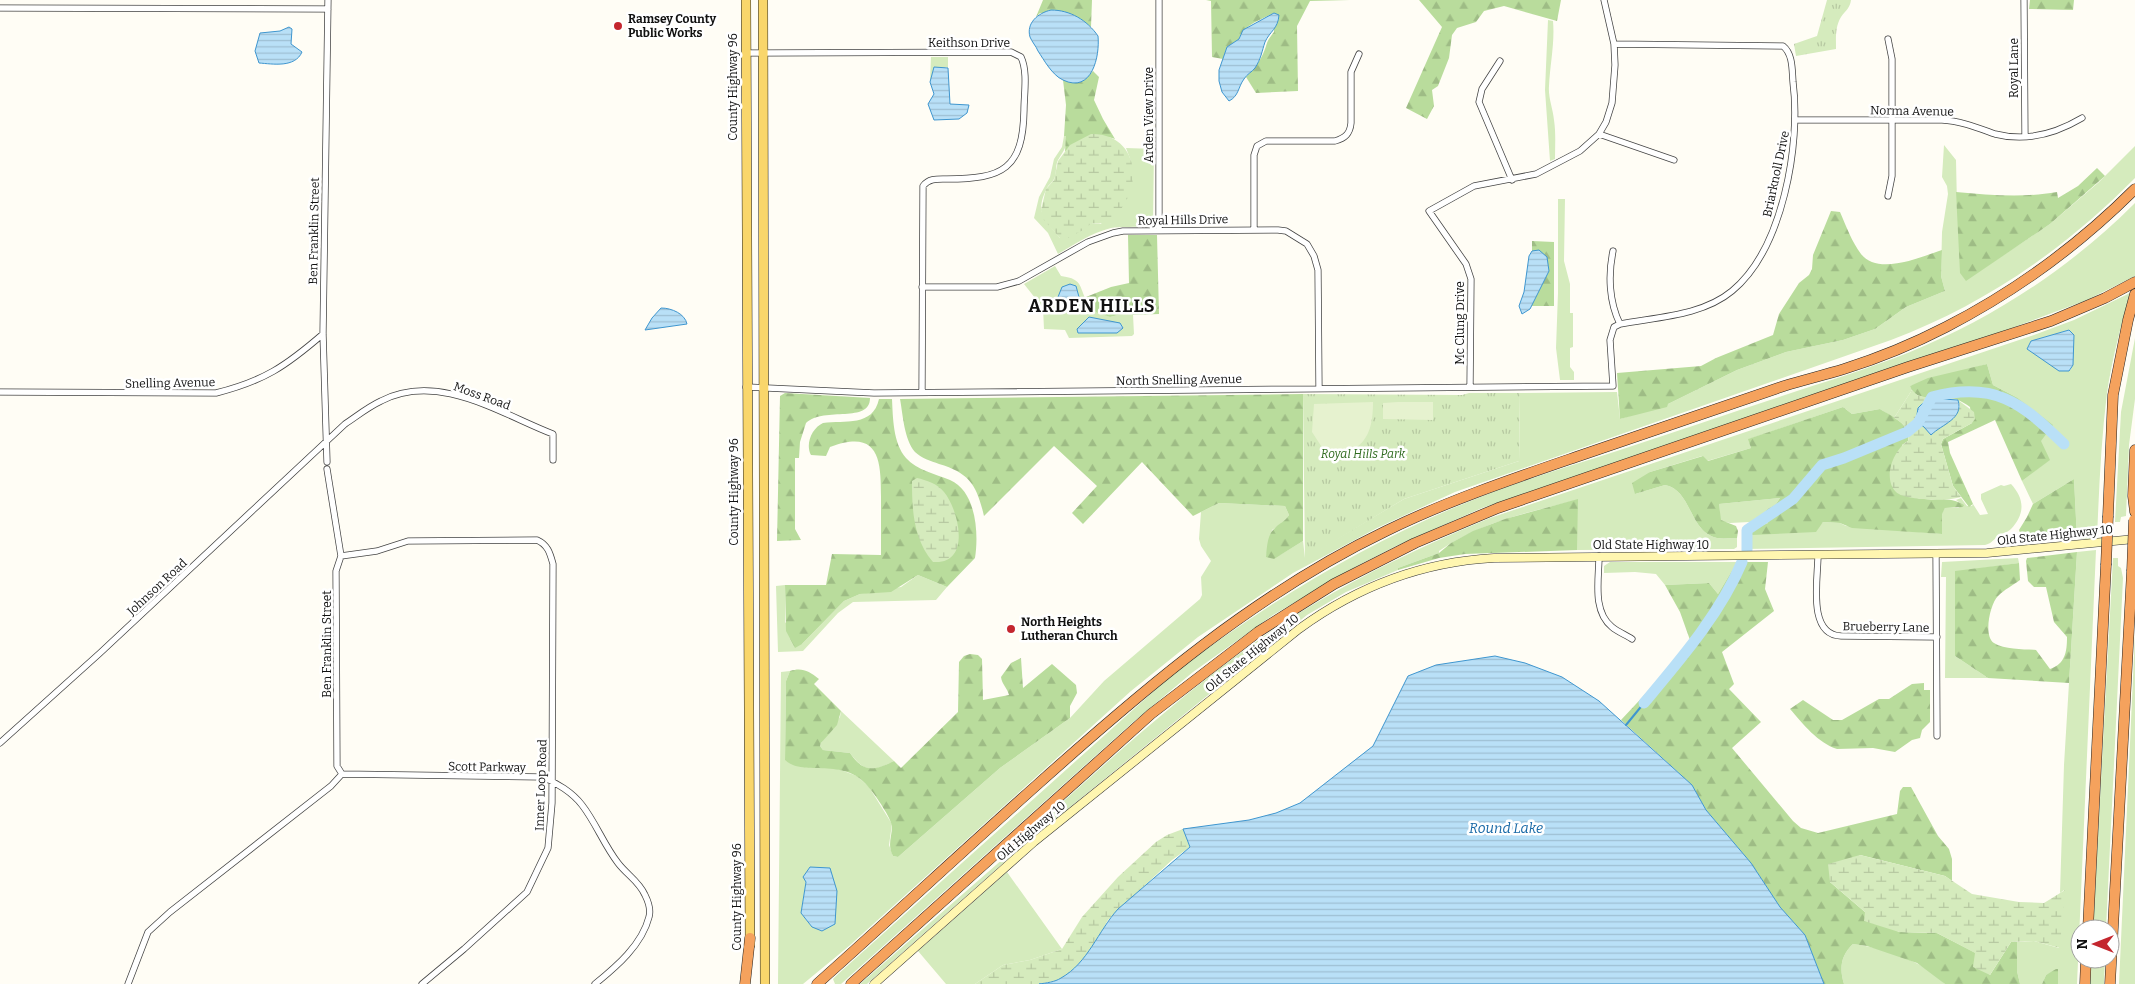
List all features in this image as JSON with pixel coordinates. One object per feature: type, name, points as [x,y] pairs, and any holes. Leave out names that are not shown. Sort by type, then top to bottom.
[{"type":"highway","points":[[817,984],[1099,729],[1211,638],[1295,581],[1388,530],[1470,494],[1794,383],[1850,367],[1942,329],[2007,293],[2048,265],[2097,226],[2135,189]]},
{"type":"highway","points":[[851,984],[1151,714],[1251,638],[1334,584],[1415,543],[1498,508],[1908,367],[2051,321],[2105,298],[2135,282]]},
{"type":"highway","points":[[2088,919],[2113,395],[2132,319],[2135,294]]},
{"type":"highway","points":[[2110,984],[2135,514],[2133,496],[2135,450]]},
{"type":"highway","points":[[745,984],[750,938]]},
{"type":"highway","points":[[2085,984],[2086,969]]},
{"type":"main road","name":"County Highway 96","points":[[746,0],[746,388],[750,984]]},
{"type":"main road","points":[[763,0],[765,984]]},
{"type":"street","name":"Ben Franklin Street","points":[[328,0],[323,334],[327,466],[341,556],[336,571],[337,766],[342,774]]},
{"type":"street","name":"Arden View Drive","points":[[1159,0],[1159,230]]},
{"type":"street","points":[[1500,61],[1482,89],[1479,102],[1512,180],[1536,174],[1580,150],[1599,134],[1606,122],[1612,103],[1615,65],[1614,44],[1604,0]]},
{"type":"street","name":"Royal Lane","points":[[2024,0],[2024,137]]},
{"type":"street","points":[[0,8],[328,9]]},
{"type":"street","points":[[1888,40],[1892,60],[1892,176],[1888,196]]},
{"type":"street","name":"Briarknoll Drive","points":[[1614,44],[1783,46],[1787,49],[1790,60],[1796,120],[1783,201],[1778,218],[1758,261],[1741,283],[1721,300],[1710,305],[1620,324]]},
{"type":"street","name":"Keithson Drive","points":[[746,53],[1011,52],[1021,57],[1024,69],[1024,128],[1020,145],[1014,157],[1004,168],[986,177],[934,179],[926,182],[923,186],[922,392]]},
{"type":"street","points":[[1254,229],[1254,155],[1257,146],[1266,141],[1335,141],[1345,137],[1351,129],[1352,123],[1351,72],[1359,54]]},
{"type":"street","name":"Norma Avenue","points":[[1796,120],[1953,121],[1997,134],[2024,137],[2048,134],[2082,118]]},
{"type":"street","points":[[1599,134],[1674,160]]},
{"type":"street","name":"Mc Clung Drive","points":[[1470,387],[1471,279],[1466,264],[1428,211],[1474,186],[1512,180]]},
{"type":"street","name":"Royal Hills Drive","points":[[922,287],[996,287],[1008,284],[1019,280],[1098,237],[1123,231],[1254,229],[1286,231],[1307,244],[1314,256],[1319,278],[1319,388]]},
{"type":"street","points":[[1613,251],[1610,266],[1612,307],[1620,324]]},
{"type":"street","name":"North Snelling Avenue","points":[[746,388],[763,387],[850,392],[922,392],[1613,386],[1610,340],[1614,326],[1620,324]]},
{"type":"street","name":"Snelling Avenue","points":[[0,392],[216,393],[245,386],[268,375],[296,357],[323,334]]},
{"type":"street","name":"Moss Road","points":[[326,443],[345,424],[382,400],[402,394],[423,391],[446,393],[475,401],[553,434],[553,460]]},
{"type":"street","name":"Johnson Road","points":[[0,743],[326,443]]},
{"type":"street","name":"Old State Highway 10","points":[[1209,701],[1318,615],[1338,602],[1381,582],[1424,568],[1468,560],[1599,556],[1936,554],[2014,551],[2135,539]]},
{"type":"street","name":"Inner Loop Road","points":[[341,556],[377,552],[408,541],[537,540],[544,543],[550,550],[553,564],[553,781],[548,848],[527,892],[422,984]]},
{"type":"street","points":[[1936,554],[1937,736]]},
{"type":"street","name":"Brueberry Lane","points":[[1818,555],[1817,613],[1821,624],[1828,633],[1841,636],[1937,637]]},
{"type":"street","points":[[1599,556],[1599,601],[1602,613],[1610,625],[1632,639]]},
{"type":"street","name":"Old Highway 10","points":[[876,983],[1027,848],[1209,701]]},
{"type":"street","points":[[128,984],[148,932],[170,912],[331,786],[342,774]]},
{"type":"street","name":"Scott Parkway","points":[[342,774],[542,778],[553,781]]},
{"type":"street","points":[[553,781],[581,804],[619,864],[640,885],[649,910],[649,917],[638,940],[625,957],[595,984]]},
{"type":"green space","points":[[1043,0],[1092,0],[1091,27],[1082,20],[1040,13],[1036,17]]},
{"type":"green space","points":[[1206,0],[1350,0],[1310,1],[1297,26],[1298,91],[1256,93],[1246,77],[1260,60],[1274,32],[1274,13],[1244,30],[1239,39],[1227,47],[1223,59],[1212,57],[1211,1]]},
{"type":"green space","points":[[1419,0],[1561,0],[1557,21],[1504,6],[1484,11],[1476,22],[1457,28],[1452,35],[1449,58],[1438,86],[1432,90],[1434,106],[1427,119],[1406,108],[1442,27]]},
{"type":"green space","points":[[1827,0],[1851,0],[1838,25],[1836,49],[1796,56],[1794,44],[1817,36]]},
{"type":"green space","points":[[2030,0],[2074,0],[2073,10],[2029,9]]},
{"type":"green space","points":[[1548,20],[1553,21],[1549,90],[1555,135],[1555,159],[1550,161],[1545,90]]},
{"type":"green space","points":[[931,57],[948,57],[948,68],[946,67],[930,82]]},
{"type":"green space","points":[[1093,71],[1099,77],[1094,100],[1115,139],[1109,137],[1088,138],[1069,147],[1065,152],[1066,105],[1063,80],[1085,79]]},
{"type":"green space","points":[[1091,134],[1106,136],[1117,141],[1125,149],[1131,160],[1132,184],[1128,197],[1121,209],[1111,220],[1102,223],[1091,223],[1087,228],[1064,240],[1043,219],[1041,210],[1046,189],[1054,180],[1058,161],[1070,145]]},
{"type":"green space","points":[[1064,136],[1066,136],[1066,146],[1057,162],[1054,179],[1047,188],[1041,204],[1043,216],[1060,238],[1091,223],[1101,224],[1131,161],[1126,148],[1154,149],[1153,222],[1138,227],[1116,227],[1104,230],[1083,239],[1058,254],[1048,233],[1034,218],[1039,197],[1050,177],[1054,159],[1062,147]]},
{"type":"green space","points":[[1944,145],[1956,160],[1957,206],[1966,280],[2050,224],[2099,182],[2135,146],[2135,178],[2108,204],[2052,251],[1991,292],[1959,310],[1891,340],[1455,492],[1377,528],[1293,573],[1198,637],[1131,691],[849,946],[803,984],[778,984],[781,672],[790,671],[786,681],[785,760],[838,769],[857,776],[869,787],[892,824],[889,845],[893,856],[898,857],[1000,768],[1070,718],[1104,681],[1200,599],[1202,595],[1201,577],[1211,561],[1201,546],[1199,539],[1201,512],[1219,503],[1285,506],[1289,515],[1285,521],[1272,530],[1266,557],[1280,555],[1303,541],[1305,558],[1404,499],[1519,461],[1520,393],[1617,392],[1620,419],[1668,404],[1737,370],[1786,352],[1843,340],[1875,329],[1906,307],[1945,291],[1941,276],[1942,232],[1948,194],[1947,186],[1942,177]],"holes":[[[806,881],[812,927],[801,913]]]},
{"type":"green space","points":[[2097,168],[2105,176],[2050,224],[1966,281],[1960,273],[1956,192],[2019,195],[2057,192],[2058,198],[2078,186]]},
{"type":"green space","points":[[1558,199],[1565,199],[1564,261],[1570,284],[1570,313],[1573,313],[1573,347],[1570,348],[1570,367],[1574,372],[1574,380],[1560,380],[1556,348]]},
{"type":"green space","points":[[2135,203],[2135,276],[2087,300],[1988,337],[1482,508],[1396,546],[1359,565],[1273,615],[1193,672],[1132,723],[841,984],[835,984],[833,979],[837,975],[1173,674],[1282,598],[1397,534],[1495,491],[1862,370],[1941,338],[1972,323],[2030,289],[2085,248]]},
{"type":"green space","points":[[1831,211],[1840,212],[1849,234],[1861,254],[1868,260],[1878,264],[1900,263],[1942,250],[1941,276],[1945,291],[1906,307],[1875,329],[1843,340],[1786,352],[1737,370],[1668,404],[1667,407],[1620,419],[1617,373],[1701,366],[1773,335],[1779,314],[1799,283],[1809,275],[1812,269],[1813,255]]},
{"type":"green space","points":[[1128,235],[1157,235],[1159,314],[1133,315],[1126,313],[1110,317],[1096,312],[1090,307],[1086,297],[1111,287],[1129,283]]},
{"type":"green space","points":[[1532,241],[1554,242],[1554,306],[1531,306],[1549,271],[1535,251],[1532,251]]},
{"type":"green space","points":[[1055,266],[1061,276],[1069,277],[1078,282],[1089,305],[1093,309],[1110,317],[1126,313],[1133,315],[1134,334],[1132,336],[1069,338],[1065,330],[1044,329],[1043,308],[1024,284]]},
{"type":"green space","points":[[2130,293],[2114,355],[2107,393],[2097,538],[2077,539],[2074,479],[2033,504],[2022,481],[2049,460],[2016,397],[1993,385],[1987,364],[1910,386],[1912,390],[1894,418],[1880,409],[1852,414],[1843,407],[1749,439],[1751,448],[1707,461],[1702,456],[1650,472],[1635,494],[1665,485],[1674,488],[1686,502],[1695,520],[1708,534],[1717,538],[1737,538],[1737,547],[1734,549],[1577,550],[1577,500],[1488,525],[1455,541],[1439,551],[1439,553],[1398,568],[1398,570],[1346,592],[1307,615],[1028,841],[867,984],[860,984],[1027,838],[1028,833],[1112,757],[1199,684],[1260,639],[1343,587],[1430,544],[1490,518],[2074,320]],"holes":[[[2069,330],[2074,335],[2071,370],[2027,349],[2031,341]]]},
{"type":"green space","points":[[2135,338],[2135,399],[2129,445],[2126,516],[2121,517],[2120,522],[2115,522],[2121,412]]},
{"type":"green space","points":[[1987,364],[1993,385],[2016,397],[2053,425],[2041,441],[2050,460],[2022,481],[1995,420],[1948,442],[1950,453],[1973,504],[1969,507],[1953,486],[1941,444],[1943,439],[1972,423],[1970,407],[1956,399],[1930,398],[1917,395],[1910,386],[1928,378]]},
{"type":"green space","points":[[1912,390],[1917,395],[1928,398],[1918,408],[1916,421],[1933,433],[1960,407],[1958,400],[1974,412],[1975,419],[1972,423],[1943,439],[1941,444],[1953,486],[1961,497],[1938,500],[1918,499],[1901,495],[1892,486],[1890,472],[1894,457],[1898,450],[1908,441],[1909,437],[1906,427],[1894,418]]},
{"type":"green space","points":[[785,393],[870,398],[868,406],[863,410],[855,413],[814,418],[806,423],[800,442],[799,458],[795,458],[795,529],[801,540],[777,541],[780,396]]},
{"type":"green space","name":"Royal Hills Park","points":[[1469,393],[1520,393],[1519,461],[1404,499],[1305,559],[1303,394],[1462,395]]},
{"type":"green space","points":[[1303,394],[1303,541],[1274,559],[1266,557],[1268,542],[1272,532],[1289,515],[1285,506],[1219,503],[1193,516],[1142,462],[1083,524],[1072,513],[1097,486],[1054,446],[984,516],[975,489],[965,476],[923,458],[911,447],[906,434],[900,399]]},
{"type":"green space","points":[[879,399],[892,399],[896,438],[906,458],[921,469],[959,485],[965,493],[974,514],[976,525],[975,558],[947,587],[918,575],[891,592],[860,594],[844,601],[802,644],[795,648],[786,631],[785,585],[826,585],[832,554],[881,555],[881,490],[879,464],[875,454],[869,446],[860,442],[847,442],[830,447],[826,456],[811,455],[809,441],[813,432],[823,423],[857,420],[871,414],[876,408]]},
{"type":"green space","points":[[1373,402],[1370,428],[1360,445],[1348,451],[1325,452],[1312,432],[1314,404]]},
{"type":"green space","points":[[1433,402],[1433,420],[1383,419],[1383,403]]},
{"type":"green space","points":[[1843,407],[1852,414],[1880,409],[1904,425],[1907,430],[1908,441],[1902,445],[1917,498],[1947,499],[1964,505],[1963,507],[1945,508],[1942,514],[1942,534],[1852,528],[1840,523],[1823,522],[1816,532],[1752,535],[1751,530],[1768,523],[1766,510],[1776,504],[1780,498],[1719,504],[1721,520],[1736,526],[1738,531],[1737,538],[1717,538],[1701,528],[1686,502],[1674,488],[1665,485],[1635,494],[1632,483],[1650,472],[1703,456],[1708,461],[1751,448],[1748,439]]},
{"type":"green space","points":[[917,478],[939,487],[949,500],[954,511],[959,535],[958,546],[953,555],[945,561],[933,562],[921,544],[913,513],[912,481]]},
{"type":"green space","points":[[2074,479],[2077,539],[2031,540],[2021,536],[2019,530],[2033,504]]},
{"type":"green space","points":[[2011,484],[2021,501],[2021,512],[2016,523],[2011,529],[1985,545],[1744,549],[1743,538],[1751,530],[1818,527],[1823,522],[1840,523],[1846,526],[1942,534],[1942,513],[1945,508],[1958,508],[1963,505],[1956,500],[1961,498],[1967,506],[1972,506],[1973,504],[1980,515],[1988,514],[1981,499],[1981,494],[2001,485]]},
{"type":"green space","points":[[1780,498],[1776,504],[1766,510],[1768,523],[1751,530],[1749,522],[1730,523],[1720,521],[1719,504]]},
{"type":"green space","points":[[1578,499],[1577,550],[1465,554],[1439,558],[1398,570],[1398,568],[1439,553],[1451,543],[1473,531],[1505,519]]},
{"type":"green space","points":[[2096,550],[2080,919],[2070,919],[2070,969],[2078,969],[2077,984],[2058,984],[2058,970],[2046,975],[2042,984],[2020,984],[2017,971],[2017,942],[2034,941],[2059,948],[2064,890],[2060,893],[2064,765],[2077,552]]},
{"type":"green space","points":[[2077,552],[2069,683],[1988,678],[1955,656],[1955,571],[2019,563],[2020,580],[1998,596],[1992,606],[1988,627],[1989,634],[1994,643],[1998,645],[2015,649],[2036,650],[2050,669],[2059,664],[2066,652],[2067,637],[2054,622],[2046,587],[2034,587],[2028,581],[2026,561],[2027,558]]},
{"type":"green space","points":[[2018,558],[2019,563],[1955,572],[1955,656],[1988,678],[1945,678],[1946,577],[1941,577],[1942,562]]},
{"type":"green space","points":[[2113,558],[2118,558],[2118,566],[2121,568],[2123,578],[2106,919],[2094,919]]},
{"type":"green space","points":[[1610,562],[1737,562],[1718,594],[1709,583],[1665,585],[1656,574],[1635,572],[1604,573],[1604,566]]},
{"type":"green space","points":[[1737,562],[1768,562],[1765,589],[1774,611],[1722,652],[1734,684],[1729,689],[1761,722],[1732,748],[1793,821],[1801,828],[1818,833],[1897,814],[1900,791],[1903,787],[1911,787],[1938,836],[1949,849],[1952,859],[1952,881],[1945,876],[1860,855],[1830,882],[1865,912],[1899,932],[1937,933],[1976,953],[1990,975],[2011,942],[2017,942],[2017,971],[2020,984],[1945,984],[1917,963],[1867,946],[1853,944],[1842,962],[1844,984],[1824,984],[1805,935],[1780,907],[1751,863],[1706,810],[1692,785],[1621,720],[1680,657],[1690,640],[1680,612],[1665,585],[1709,583],[1718,594]]},
{"type":"green space","points":[[918,575],[947,587],[936,600],[853,602],[838,613],[803,651],[778,652],[776,586],[785,585],[785,622],[802,644],[844,601],[860,594],[901,587]]},
{"type":"green space","points":[[2135,634],[2135,984],[2119,984]]},
{"type":"green space","points":[[970,654],[978,655],[982,659],[983,700],[1009,695],[1001,677],[1011,663],[1021,658],[1023,688],[1052,664],[1076,685],[1077,693],[1070,706],[1070,718],[1000,768],[898,857],[893,856],[890,845],[891,822],[876,797],[860,779],[838,770],[803,767],[793,765],[785,760],[786,681],[790,671],[798,669],[809,672],[819,679],[814,684],[841,711],[837,725],[821,743],[820,746],[823,750],[850,753],[860,764],[869,768],[880,767],[894,761],[901,768],[958,712],[959,662],[964,656]]},
{"type":"green space","points":[[1924,683],[1924,690],[1930,690],[1930,722],[1922,730],[1920,738],[1912,740],[1895,752],[1873,748],[1837,749],[1823,742],[1811,732],[1790,709],[1803,700],[1833,720],[1842,720],[1879,699],[1889,699],[1912,684]]},
{"type":"green space","points":[[841,711],[894,761],[875,769],[870,769],[855,760],[850,753],[823,750],[820,746],[821,743],[840,717]]},
{"type":"green space","points":[[1183,829],[1190,847],[1172,860],[1108,920],[1092,949],[1071,972],[1060,980],[1039,984],[975,984],[1003,965],[1030,960],[1062,949],[1082,917],[1118,877],[1156,842],[1167,835]]},
{"type":"green space","points":[[1860,855],[1945,876],[1972,894],[2019,902],[2044,903],[2065,890],[2060,948],[2034,941],[2011,942],[1990,975],[1973,967],[1975,953],[1937,933],[1899,932],[1864,921],[1865,912],[1830,882],[1828,864]]},
{"type":"green space","points":[[1007,872],[1062,949],[1030,960],[1003,965],[975,984],[946,984],[918,951]]},
{"type":"green space","points":[[1853,944],[1890,952],[1915,962],[1945,984],[1844,984],[1842,962]]},
{"type":"green space","points":[[2058,969],[2058,984],[2042,984],[2046,975]]},
{"type":"green space","points":[[2091,969],[2105,969],[2104,984],[2090,984]]},
{"type":"water","points":[[1051,10],[1058,10],[1078,17],[1089,25],[1098,36],[1097,53],[1092,71],[1081,82],[1073,83],[1055,75],[1030,37],[1030,27],[1034,19]]},
{"type":"water","points":[[1274,13],[1279,15],[1277,24],[1265,42],[1257,65],[1245,77],[1235,97],[1229,101],[1222,92],[1219,81],[1219,70],[1227,47],[1239,39],[1243,30]]},
{"type":"water","points":[[289,27],[292,29],[291,44],[302,52],[299,57],[294,61],[283,64],[259,63],[255,51],[260,33],[280,31]]},
{"type":"water","points":[[934,67],[948,68],[950,104],[969,105],[967,113],[959,119],[934,120],[928,104],[934,94],[930,82]]},
{"type":"water","points":[[1539,250],[1547,257],[1549,271],[1530,309],[1522,314],[1519,306],[1524,292],[1529,256],[1532,251]]},
{"type":"water","points":[[1070,284],[1076,286],[1079,297],[1070,304],[1059,303],[1058,297],[1062,287]]},
{"type":"water","points":[[661,308],[677,312],[684,317],[687,324],[645,330]]},
{"type":"water","points":[[1089,317],[1120,323],[1123,328],[1117,333],[1078,333],[1077,329]]},
{"type":"water","points":[[2069,330],[2074,335],[2073,365],[2069,371],[2059,371],[2027,349],[2031,341]]},
{"type":"water","points":[[1928,398],[1958,400],[1959,407],[1955,417],[1931,435],[1916,421],[1918,408]]},
{"type":"water","name":"Round Lake","points":[[1495,656],[1525,663],[1562,677],[1599,701],[1692,785],[1706,810],[1751,863],[1780,907],[1805,935],[1824,984],[1039,984],[1056,980],[1070,972],[1086,955],[1118,909],[1190,847],[1183,829],[1249,820],[1276,813],[1300,803],[1373,746],[1408,676],[1436,665]]},
{"type":"water","points":[[810,867],[830,868],[837,891],[835,924],[822,931],[812,927],[801,913],[806,882],[803,877]]},
{"type":"waterway","points":[[1747,550],[1747,530],[1793,499],[1822,465],[1907,432],[1918,423],[1932,397],[1973,392],[1990,394],[2005,399],[2020,406],[2049,429],[2064,444]]},
{"type":"waterway","points":[[1644,703],[1711,618],[1742,562]]},
{"type":"waterway","points":[[1626,725],[1644,703]]},
{"type":"place","name":"Ramsey County Public Works","points":[[618,26]]},
{"type":"place","name":"North Heights Lutheran Church","points":[[1011,629]]},
{"type":"district","name":"ARDEN HILLS","points":[[1092,306]]}]
